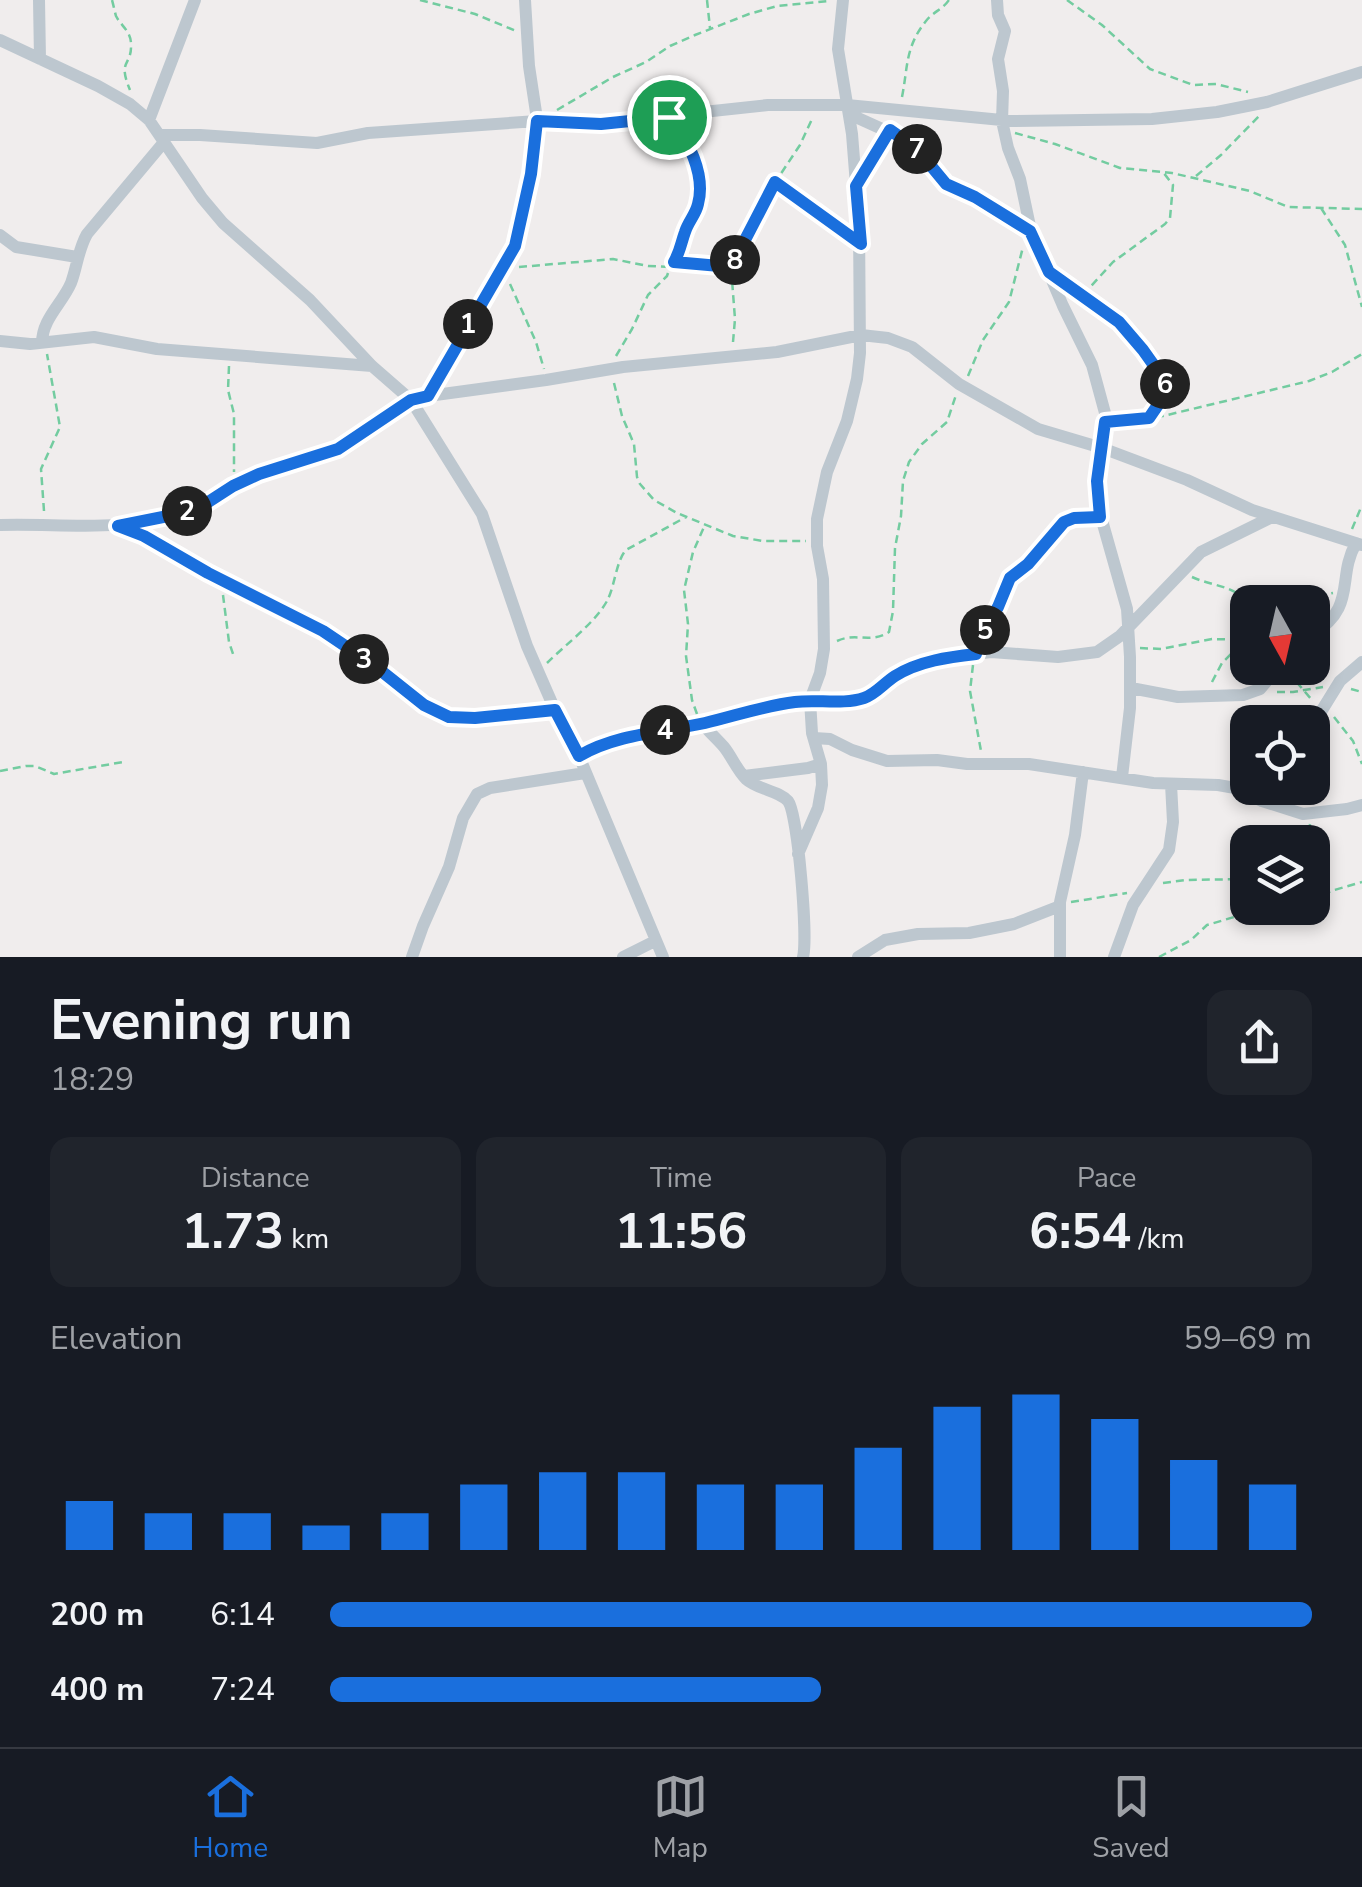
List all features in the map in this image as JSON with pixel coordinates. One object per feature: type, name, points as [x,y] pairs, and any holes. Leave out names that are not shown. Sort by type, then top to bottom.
[{"type":"street","points":[[39,0],[40,59]]},
{"type":"street","points":[[146,117],[195,0]]},
{"type":"street","points":[[428,396],[504,268],[515,246],[525,206],[538,121],[525,0]]},
{"type":"street","points":[[997,0],[998,16],[1005,31],[998,58],[1003,124],[1020,179],[1030,231],[1101,391],[1105,422],[1097,481],[1100,517],[1121,582],[1130,644],[1129,727],[1122,776]]},
{"type":"street","points":[[798,854],[818,808],[822,785],[810,700],[824,649],[824,579],[817,519],[827,472],[847,422],[857,379],[861,335],[861,244],[838,48],[842,1]]},
{"type":"street","points":[[0,40],[98,86],[146,117],[223,223],[310,300],[372,366],[411,400],[482,514],[527,646],[579,756],[663,957]]},
{"type":"street","points":[[44,343],[45,326],[70,285],[87,234],[162,138],[200,135],[317,143],[368,133],[538,121],[601,124],[740,106],[898,110],[1003,124],[1152,119],[1268,102],[1362,72]]},
{"type":"street","points":[[848,110],[890,130],[917,149],[946,184],[1030,231]]},
{"type":"street","points":[[0,235],[16,247],[78,258]]},
{"type":"street","points":[[0,526],[118,526],[178,514],[202,506],[259,474],[338,449],[411,400],[428,396],[612,369],[776,352],[861,335],[904,343],[961,386],[1038,428],[1187,480],[1252,510],[1355,542],[1344,596],[1330,619]]},
{"type":"street","points":[[0,340],[30,344],[94,337],[157,349],[372,366]]},
{"type":"street","points":[[579,756],[599,746],[750,709],[810,700],[860,699],[897,675],[928,662],[976,654],[1008,652],[1058,657],[1102,650],[1129,628],[1201,552],[1272,517]]},
{"type":"street","points":[[118,526],[323,631],[424,705],[449,717],[555,710]]},
{"type":"street","points":[[1325,705],[1335,686],[1362,662]]},
{"type":"street","points":[[1131,688],[1160,695],[1206,697],[1244,695],[1264,685]]},
{"type":"street","points":[[702,723],[744,776],[787,800],[794,816],[806,927],[803,957]]},
{"type":"street","points":[[814,738],[830,738],[882,760],[1028,764],[1136,781],[1230,788]]},
{"type":"street","points":[[744,776],[821,764]]},
{"type":"street","points":[[412,957],[450,867],[462,818],[477,794],[490,788],[584,772]]},
{"type":"street","points":[[1060,957],[1060,906],[1075,835],[1082,772]]},
{"type":"street","points":[[1114,957],[1128,915],[1168,850],[1172,784]]},
{"type":"street","points":[[1274,805],[1303,814],[1362,805]]},
{"type":"street","points":[[858,957],[885,940],[918,934],[969,934],[1014,924],[1060,906]]},
{"type":"street","points":[[623,957],[655,941]]},
{"type":"path","points":[[112,0],[116,15],[130,36],[124,73],[146,117]]},
{"type":"path","points":[[420,0],[475,14],[527,35]]},
{"type":"path","points":[[707,0],[710,29]]},
{"type":"path","points":[[898,110],[912,43],[930,16],[950,0]]},
{"type":"path","points":[[1067,0],[1150,68],[1192,86],[1216,84],[1251,93]]},
{"type":"path","points":[[538,121],[670,46],[748,14],[777,6],[842,1]]},
{"type":"path","points":[[727,356],[734,336],[731,267],[775,182],[814,116],[825,106]]},
{"type":"path","points":[[1194,178],[1258,116]]},
{"type":"path","points":[[669,117],[687,141],[700,186],[699,202],[667,276],[643,303],[612,363],[622,416],[634,444],[640,484],[654,500],[686,518],[733,536],[763,542],[817,542]]},
{"type":"path","points":[[1003,124],[1022,136],[1120,168],[1194,178],[1250,191],[1288,207],[1362,209]]},
{"type":"path","points":[[856,186],[890,130]]},
{"type":"path","points":[[1082,296],[1113,262],[1170,218],[1173,185],[1162,171]]},
{"type":"path","points":[[775,182],[861,244]]},
{"type":"path","points":[[1321,208],[1345,245],[1362,307]]},
{"type":"path","points":[[824,649],[847,636],[877,638],[889,632],[895,548],[909,462],[947,422],[982,340],[1009,302],[1030,231]]},
{"type":"path","points":[[546,380],[536,342],[504,268],[613,259],[670,267]]},
{"type":"path","points":[[674,262],[731,267]]},
{"type":"path","points":[[1049,272],[1119,322],[1165,381],[1162,399],[1149,418]]},
{"type":"path","points":[[44,343],[60,427],[41,469],[46,526]]},
{"type":"path","points":[[1105,422],[1149,418],[1310,381],[1360,355],[1362,346]]},
{"type":"path","points":[[231,355],[228,376],[234,414],[233,486]]},
{"type":"path","points":[[1355,542],[1362,505]]},
{"type":"path","points":[[993,765],[978,746],[970,691],[980,636],[1010,578],[1028,564],[1064,522],[1100,517]]},
{"type":"path","points":[[539,672],[600,612],[609,598],[621,555],[686,518]]},
{"type":"path","points":[[702,723],[688,680],[684,590],[693,552],[705,526]]},
{"type":"path","points":[[1182,570],[1206,583],[1230,589]]},
{"type":"path","points":[[208,573],[224,596],[233,654]]},
{"type":"path","points":[[1330,595],[1344,596]]},
{"type":"path","points":[[1130,644],[1162,649],[1230,639]]},
{"type":"path","points":[[1206,697],[1222,662],[1230,655]]},
{"type":"path","points":[[1297,685],[1319,705]]},
{"type":"path","points":[[1260,689],[1279,692],[1335,686]]},
{"type":"path","points":[[1330,714],[1353,741],[1362,764]]},
{"type":"path","points":[[0,771],[35,766],[54,774],[123,762]]},
{"type":"path","points":[[1310,825],[1316,814]]},
{"type":"path","points":[[1060,906],[1144,886],[1230,879]]},
{"type":"path","points":[[1330,892],[1362,882]]},
{"type":"path","points":[[1159,957],[1191,940],[1207,925],[1230,918]]},
{"type":"route","points":[[669,117],[692,152],[700,186],[699,202],[674,262],[731,267],[775,182],[861,244],[856,186],[890,130],[917,149],[946,184],[1030,231],[1049,272],[1119,322],[1165,381],[1162,399],[1149,418],[1105,422],[1097,481],[1100,517],[1064,522],[1028,564],[1010,578],[980,636],[976,654],[928,662],[897,675],[860,699],[810,700],[750,709],[599,746],[579,756],[555,710],[449,717],[424,705],[323,631],[118,526],[161,519],[202,506],[259,474],[338,449],[411,400],[428,396],[515,246],[531,174],[537,121],[601,124],[669,117]]}]
